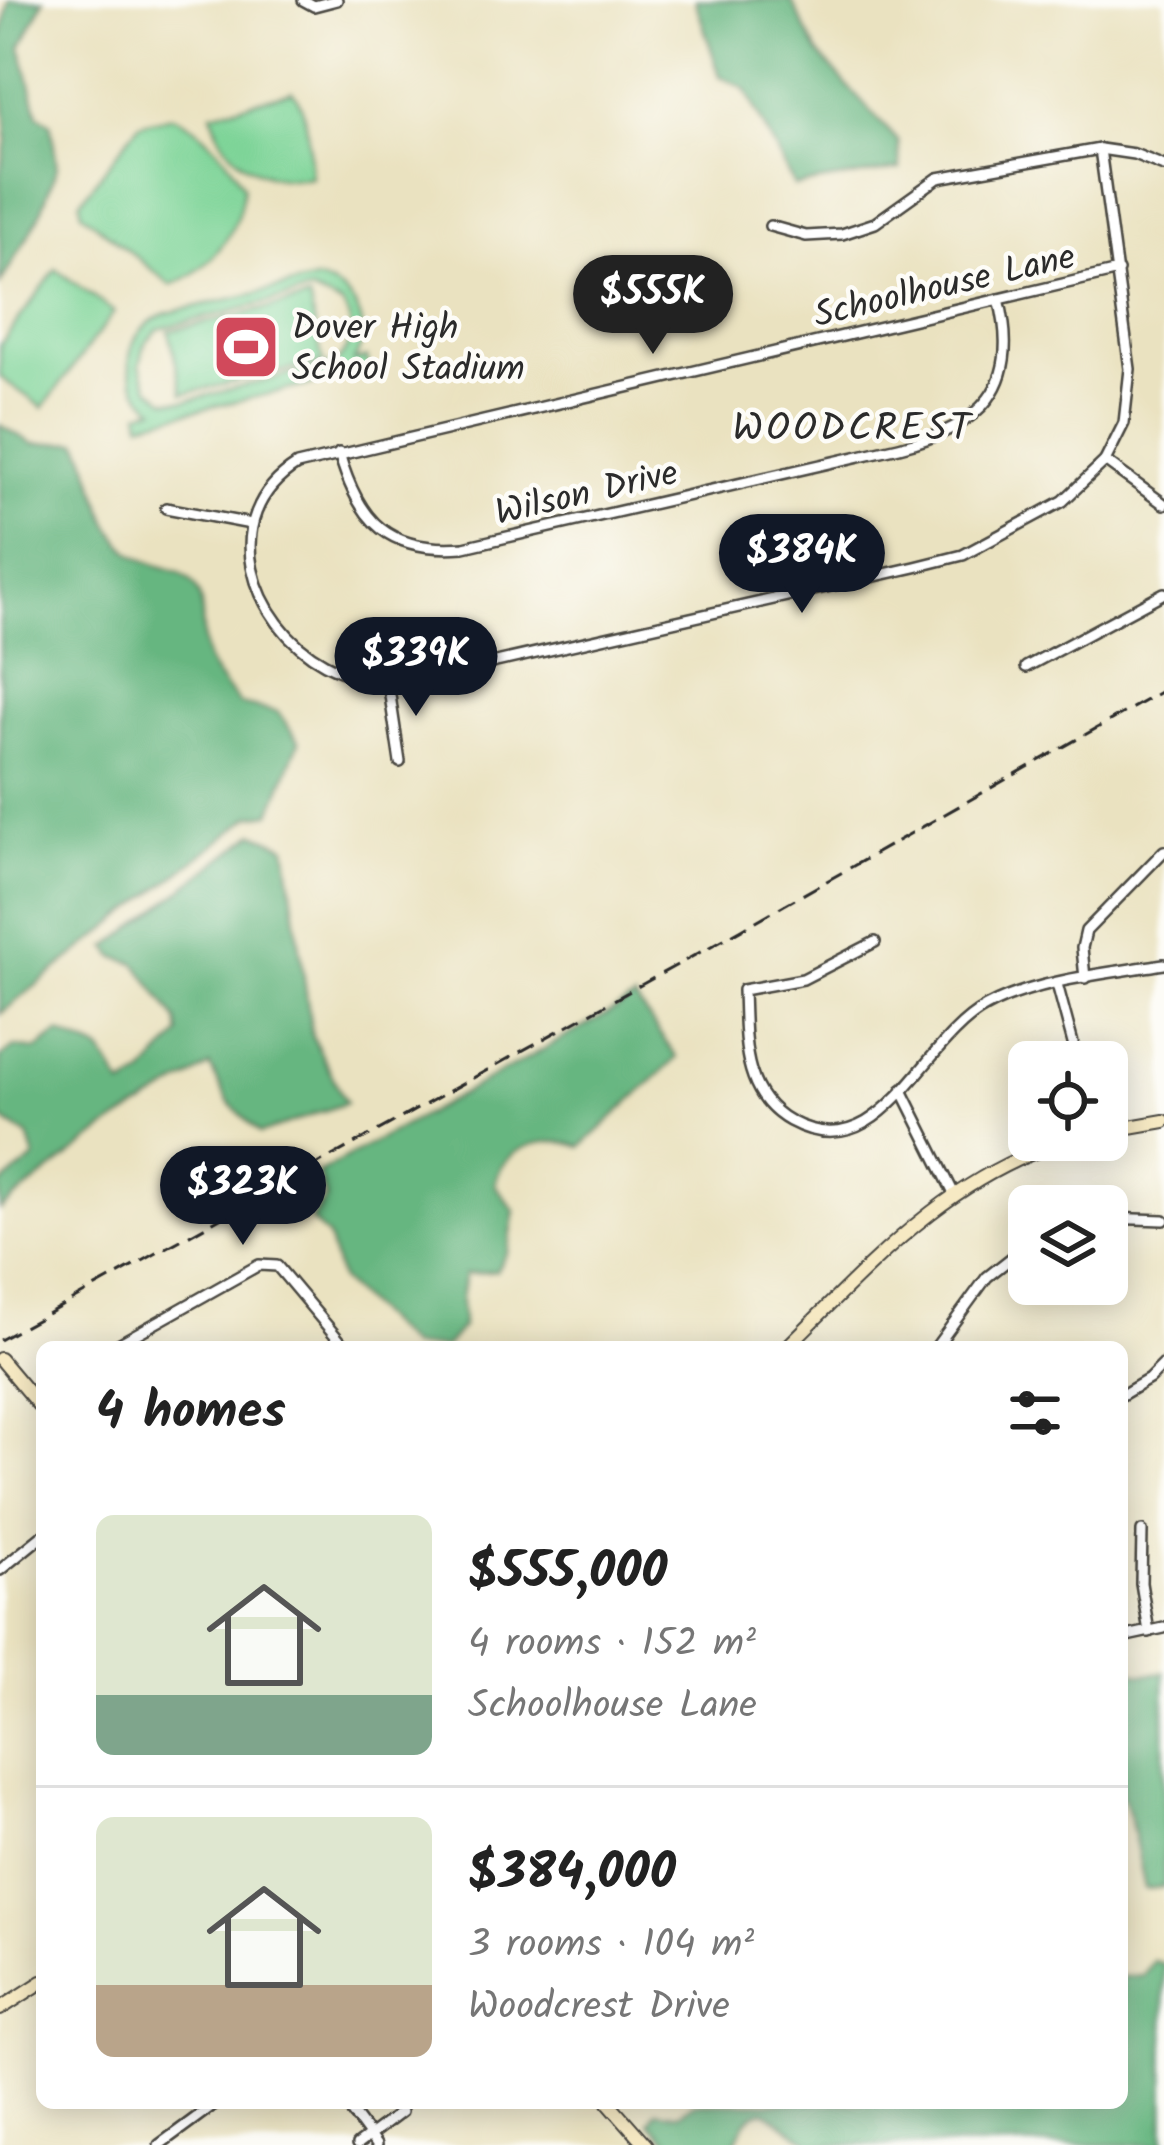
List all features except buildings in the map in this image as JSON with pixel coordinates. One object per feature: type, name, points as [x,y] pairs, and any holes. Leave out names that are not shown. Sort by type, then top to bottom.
[{"type":"main road","points":[[1128,1127],[1164,1121]]},
{"type":"main road","points":[[793,1341],[928,1213],[1014,1161]]},
{"type":"main road","points":[[0,1359],[36,1402]]},
{"type":"main road","points":[[0,2009],[36,1986]]},
{"type":"main road","points":[[614,2109],[646,2145]]},
{"type":"street","points":[[303,0],[314,6],[337,0]]},
{"type":"street","points":[[770,226],[806,236],[842,234],[874,224],[938,178],[1100,149],[1134,154],[1164,166]]},
{"type":"street","points":[[166,508],[251,524],[252,569],[265,601],[288,634],[327,666],[388,682],[463,671],[963,555],[1063,501],[1105,461],[1124,423],[1130,392],[1100,149]]},
{"type":"street","name":"Schoolhouse Lane","points":[[251,524],[256,507],[277,478],[297,465],[1118,271]]},
{"type":"street","name":"Wilson Drive","points":[[339,453],[347,484],[371,522],[399,540],[434,550],[878,452],[955,430],[988,400],[1004,364],[1006,328],[999,299]]},
{"type":"street","points":[[1105,461],[1164,505]]},
{"type":"street","points":[[1026,667],[1164,592]]},
{"type":"street","points":[[388,682],[400,762]]},
{"type":"street","points":[[1085,978],[1082,948],[1086,931],[1164,851]]},
{"type":"street","points":[[875,942],[803,979],[743,990],[751,1072],[768,1104],[788,1120],[816,1130],[853,1130],[871,1121],[977,1012],[999,1000],[1164,964]]},
{"type":"street","points":[[1057,984],[1072,1041]]},
{"type":"street","points":[[902,1090],[955,1196]]},
{"type":"street","points":[[1128,1219],[1164,1220]]},
{"type":"street","points":[[940,1341],[987,1277],[1008,1260]]},
{"type":"street","points":[[124,1341],[270,1263],[340,1341]]},
{"type":"street","points":[[1128,1388],[1149,1379],[1164,1364]]},
{"type":"street","points":[[1142,1531],[1149,1632]]},
{"type":"street","points":[[0,1570],[36,1541]]},
{"type":"street","points":[[1128,1636],[1164,1628]]},
{"type":"street","points":[[158,2145],[208,2109]]},
{"type":"street","points":[[349,2109],[372,2140]]},
{"type":"street","points":[[356,2145],[372,2140],[401,2112]]},
{"type":"green space","points":[[9,0],[44,0],[21,47],[38,115],[51,123],[57,167],[39,217],[0,284],[0,174],[7,139],[0,48]]},
{"type":"green space","points":[[695,0],[791,0],[817,52],[898,141],[900,169],[794,186],[745,89],[720,76]]},
{"type":"green space","points":[[292,91],[306,120],[311,177],[277,177],[248,166],[226,144],[212,113]]},
{"type":"green space","points":[[172,116],[213,144],[243,186],[237,218],[221,246],[199,269],[171,285],[82,213],[80,202],[139,124]]},
{"type":"green space","points":[[56,269],[114,312],[43,408],[0,377],[0,345]]},
{"type":"green space","points":[[316,280],[342,291],[358,310],[362,334],[354,361],[367,358],[370,371],[142,423],[140,412],[155,408],[135,384],[130,356],[141,331],[167,313]],"holes":[[[311,292],[342,305],[351,335],[336,363],[185,401],[166,400],[149,387],[140,365],[145,343],[158,329]]]},
{"type":"green space","points":[[309,299],[323,362],[183,394],[169,331]]},
{"type":"green space","points":[[0,425],[34,444],[79,442],[108,520],[123,544],[194,585],[205,649],[217,676],[239,704],[278,712],[299,742],[271,813],[251,816],[0,1014]]},
{"type":"green space","points":[[255,833],[286,846],[312,1036],[346,1103],[260,1134],[228,1101],[210,1066],[105,1129],[0,1210],[0,1186],[35,1158],[28,1136],[0,1118],[0,1058],[14,1047],[37,1050],[59,1033],[101,1051],[123,1087],[143,1076],[180,1034],[177,1021],[136,963],[115,957],[108,947]]},
{"type":"green space","points":[[635,999],[677,1058],[581,1147],[541,1143],[507,1160],[495,1185],[515,1211],[508,1251],[496,1271],[465,1274],[462,1327],[450,1341],[404,1341],[340,1280],[328,1237],[311,1220],[326,1198],[318,1173]]},
{"type":"green space","points":[[1128,1671],[1142,1675],[1164,1672],[1164,1887],[1145,1889],[1130,1816]]},
{"type":"green space","points":[[1153,1961],[1164,1964],[1164,2145],[814,2145],[765,2111],[749,2119],[735,2145],[672,2145],[649,2122],[656,2111],[679,2114],[686,2109],[1128,2109],[1128,1976],[1143,1975]]},
{"type":"railway","points":[[0,1340],[1164,690]]},
{"type":"place","name":"Dover High School Stadium","points":[[246,347]]},
{"type":"district","name":"WOODCREST","points":[[853,426]]}]
